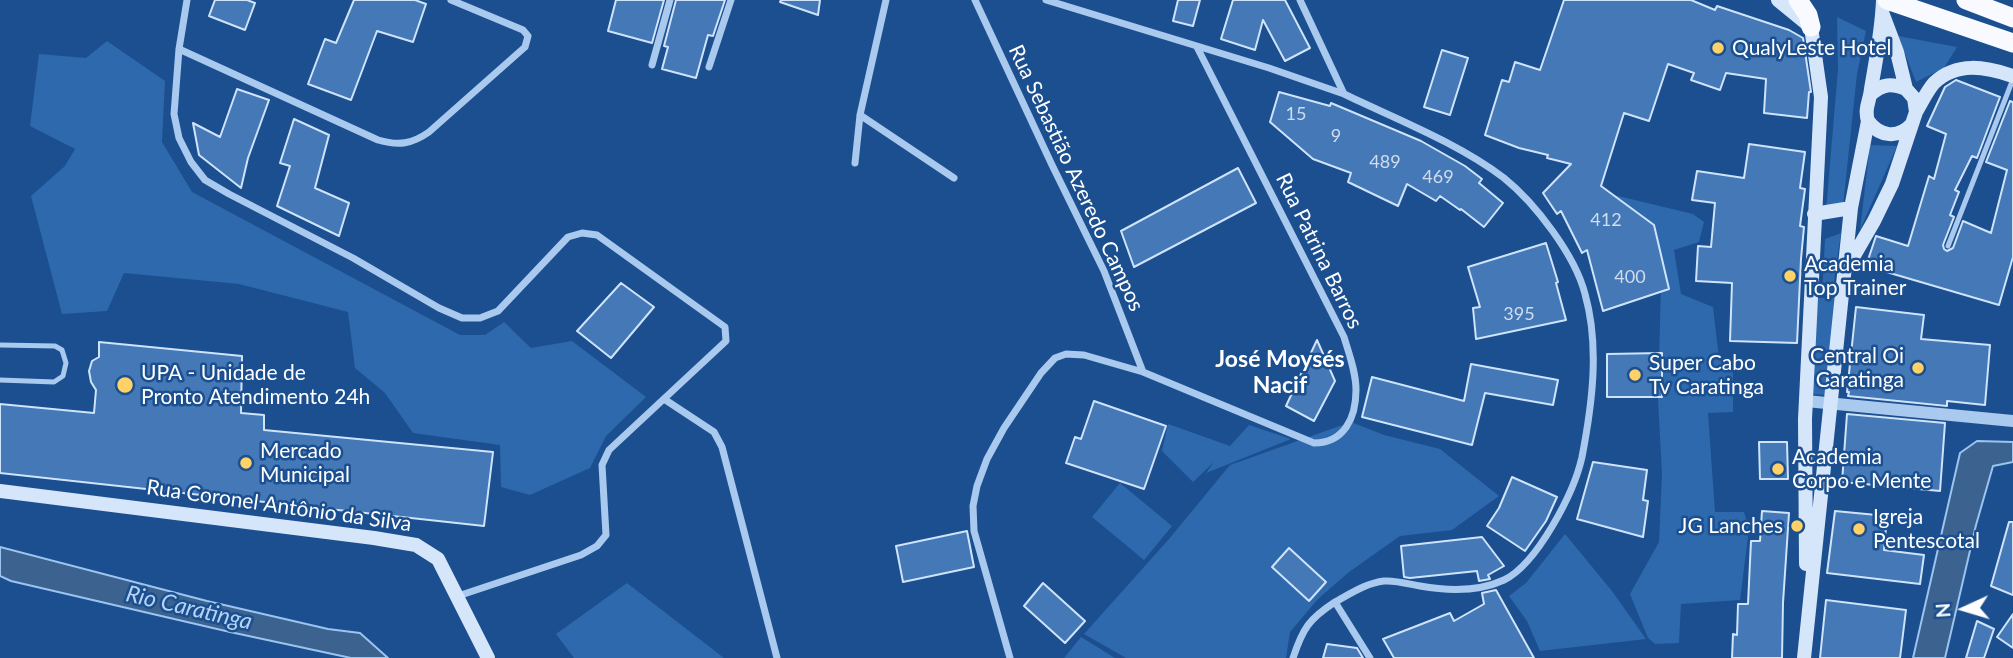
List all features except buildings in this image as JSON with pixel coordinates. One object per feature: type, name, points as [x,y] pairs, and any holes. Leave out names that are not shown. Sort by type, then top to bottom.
[{"type":"highway","points":[[1798,0],[1808,15],[1811,27]]},
{"type":"highway","points":[[1966,0],[2013,18]]},
{"type":"highway","points":[[1884,5],[1946,19],[2013,43]]},
{"type":"main road","points":[[1779,0],[1811,27],[1821,97],[1806,401],[1808,609]]},
{"type":"main road","points":[[1845,270],[1874,222],[1892,184],[1914,117],[1914,99],[1906,89],[1884,5]]},
{"type":"main road","points":[[1804,658],[1852,208],[1868,121],[1866,107],[1871,94],[1884,5]]},
{"type":"main road","points":[[1868,121],[1881,133],[1899,134],[1907,130],[1932,85],[1958,69],[1982,67],[2013,77]]},
{"type":"main road","points":[[1871,94],[1881,86],[1893,84],[1906,89]]},
{"type":"main road","points":[[1814,214],[1852,208]]},
{"type":"main road","name":"Rua Coronel Antônio da Silva","points":[[0,491],[416,545],[438,559],[488,658]]},
{"type":"street","points":[[187,0],[179,49],[174,114],[179,138],[191,162],[205,180],[461,318],[480,318],[498,311],[568,237],[582,233],[597,235],[725,327],[726,341],[609,450],[602,464],[606,535],[597,546],[581,555],[458,596]]},
{"type":"street","points":[[179,49],[378,140],[404,144],[416,141],[429,132],[526,47],[528,36],[523,30],[451,0]]},
{"type":"street","points":[[652,65],[670,0]]},
{"type":"street","points":[[709,67],[731,0]]},
{"type":"street","points":[[855,163],[860,115],[886,0]]},
{"type":"street","name":"Rua Sebastião Azeredo Campos","points":[[975,0],[1104,271],[1143,372]]},
{"type":"street","points":[[1046,0],[1269,68],[1344,94],[1413,125],[1463,152],[1503,177],[1528,200],[1568,256],[1585,293],[1591,330],[1592,388],[1588,425],[1580,467],[1541,546],[1526,564],[1504,580],[1480,587],[1465,590],[1440,589],[1384,581],[1366,586],[1335,601],[1316,615],[1301,634],[1293,658]]},
{"type":"street","points":[[1300,0],[1344,94]]},
{"type":"street","name":"Rua Patrina Barros","points":[[1010,658],[974,531],[973,506],[987,459],[1004,428],[1041,373],[1055,358],[1066,354],[1084,355],[1143,372],[1314,443],[1328,443],[1335,439],[1345,429],[1353,412],[1356,391],[1344,337],[1198,47]]},
{"type":"street","points":[[860,115],[954,178]]},
{"type":"street","points":[[664,399],[714,432],[722,447],[777,658]]},
{"type":"street","points":[[1806,401],[2013,421]]},
{"type":"street","points":[[1335,601],[1370,658]]},
{"type":"lane","points":[[1948,246],[2013,77]]},
{"type":"lane","points":[[0,345],[55,346],[62,350],[66,363],[63,376],[54,382],[0,380]]},
{"type":"shaded area","points":[[1837,17],[1866,31],[1857,74],[1843,206],[1826,211],[1838,69]]},
{"type":"shaded area","points":[[1898,36],[1957,47],[1944,68],[1916,82]]},
{"type":"shaded area","points":[[107,41],[165,81],[162,142],[192,192],[460,335],[485,335],[504,322],[531,348],[572,341],[646,397],[606,436],[590,468],[530,495],[501,487],[500,445],[413,433],[385,393],[355,368],[348,312],[239,284],[124,273],[107,311],[62,314],[31,196],[65,166],[75,149],[30,126],[39,54],[86,58]]},
{"type":"shaded area","points":[[1870,145],[1897,146],[1860,230]]},
{"type":"shaded area","points":[[1614,195],[1693,214],[1704,222],[1699,242],[1674,250],[1681,294],[1713,307],[1719,358],[1733,370],[1733,412],[1708,413],[1715,512],[1744,512],[1749,529],[1740,600],[1681,604],[1679,643],[1655,644],[1648,638],[1630,594],[1659,542],[1662,474],[1658,399],[1661,284],[1642,230]]},
{"type":"shaded area","points":[[1841,233],[1832,295],[1822,296],[1825,239]]},
{"type":"shaded area","points":[[1818,298],[1837,298],[1828,395],[1809,394]]},
{"type":"shaded area","points":[[1351,422],[1384,435],[1440,449],[1499,496],[1452,530],[1400,536],[1349,572],[1318,599],[1290,632],[1286,658],[1126,658],[1084,634],[1169,539],[1230,465]]},
{"type":"shaded area","points":[[1168,424],[1230,446],[1249,425],[1291,439],[1206,473],[1214,462],[1193,482],[1162,451]]},
{"type":"shaded area","points":[[1120,483],[1172,526],[1144,560],[1092,517]]},
{"type":"shaded area","points":[[1565,534],[1612,591],[1646,639],[1540,651],[1527,621],[1509,596],[1526,583]]},
{"type":"shaded area","points":[[627,583],[724,658],[574,658],[556,634]]},
{"type":"shaded area","points":[[1081,637],[1115,658],[1064,658]]},
{"type":"water","points":[[1977,441],[2013,442],[2013,462],[1993,466],[1976,525],[1945,658],[1913,658],[1960,453]]},
{"type":"water","name":"Rio Caratinga","points":[[0,547],[207,601],[328,629],[360,633],[388,658],[351,658],[11,581],[0,576]]},
{"type":"place","name":"QualyLeste Hotel","points":[[1718,48]]},
{"type":"place","name":"Academia Top Trainer","points":[[1790,276]]},
{"type":"place","name":"Central Oi Caratinga","points":[[1918,368]]},
{"type":"place","name":"Super Cabo Tv Caratinga","points":[[1635,375]]},
{"type":"place","name":"UPA - Unidade de Pronto Atendimento 24h","points":[[125,385]]},
{"type":"place","name":"Mercado Municipal","points":[[246,463]]},
{"type":"place","name":"Academia Corpo e Mente","points":[[1778,469]]},
{"type":"place","name":"JG Lanches","points":[[1797,526]]},
{"type":"place","name":"Igreja Pentescotal","points":[[1859,529]]},
{"type":"district","name":"José Moysés Nacif","points":[[1280,373]]}]
